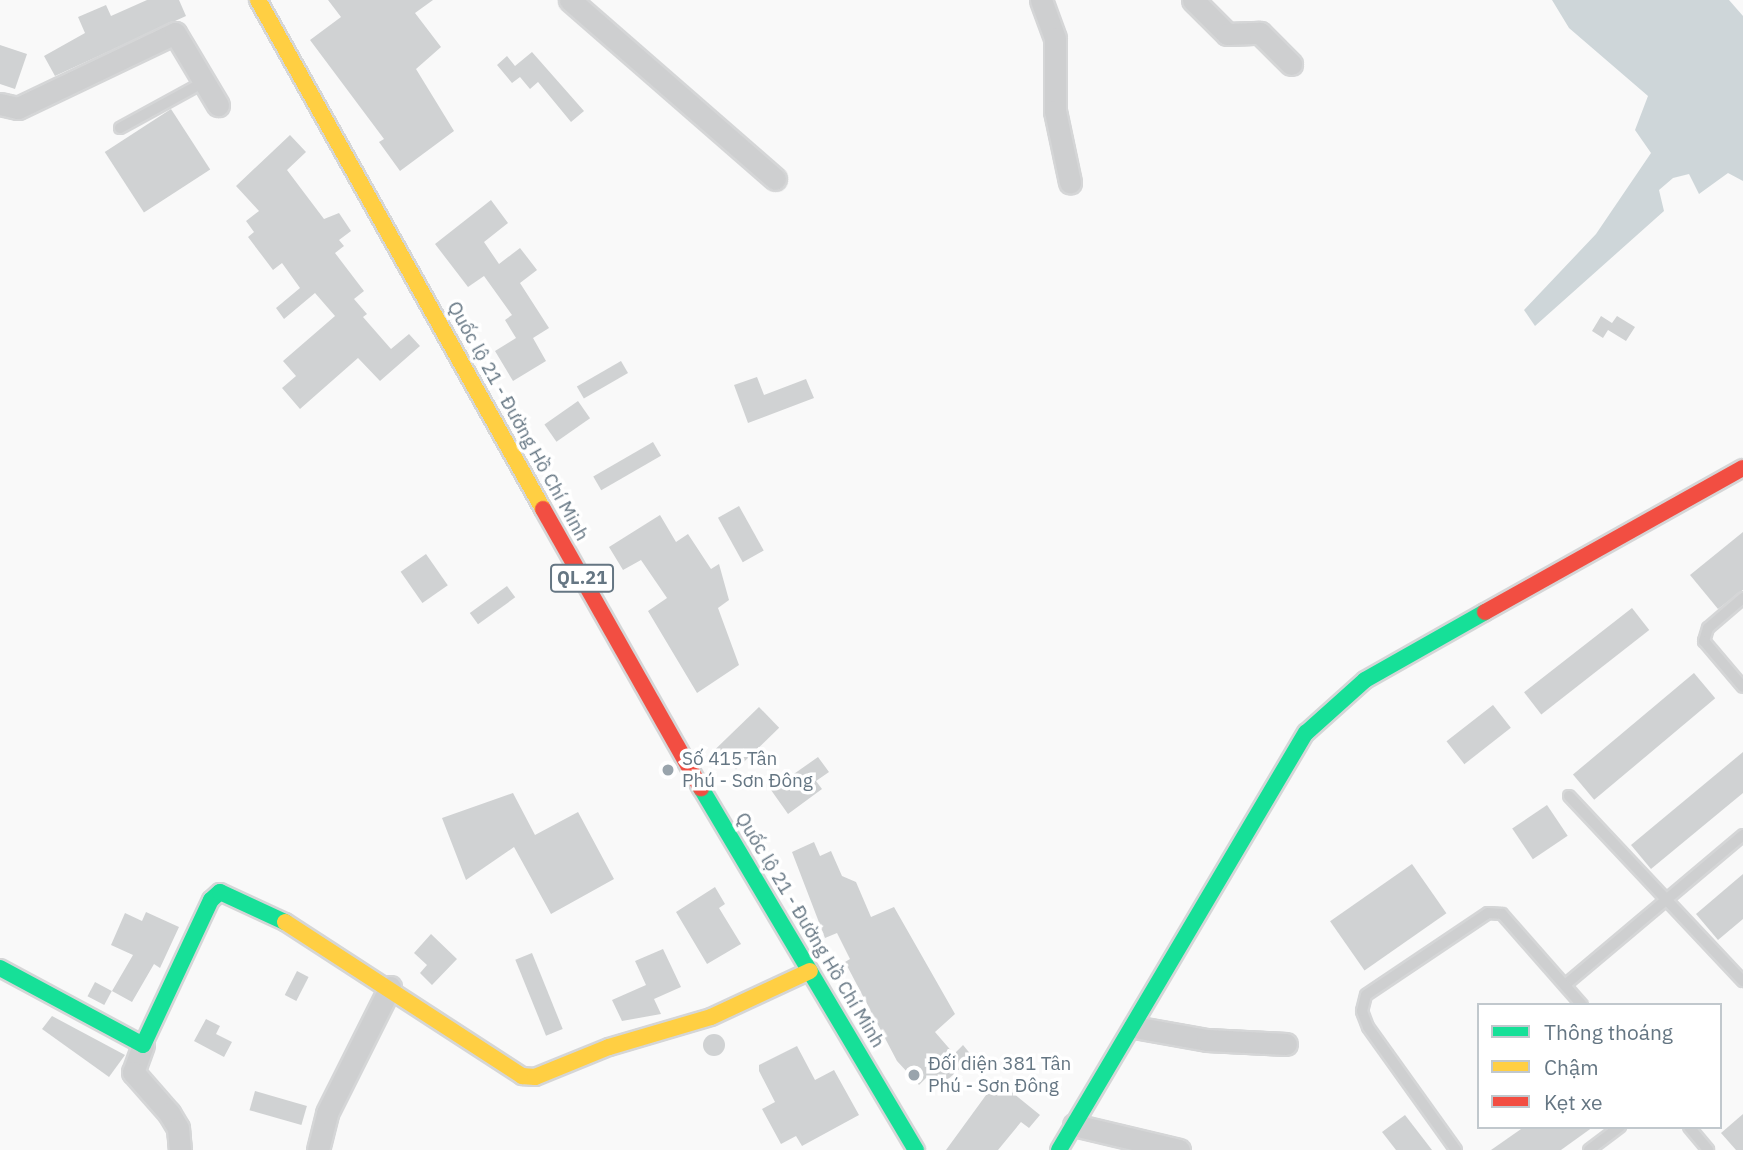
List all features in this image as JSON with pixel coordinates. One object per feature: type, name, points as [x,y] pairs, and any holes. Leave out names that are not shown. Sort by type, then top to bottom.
[{"type":"main road","name":"Quốc lộ 21 - Đường Hồ Chí Minh","points":[[258,0],[675,744],[916,1150]]},
{"type":"main road","points":[[1059,1150],[1306,733],[1325,712],[1365,680],[1743,468]]},
{"type":"main road","points":[[0,968],[143,1045],[220,892],[283,920],[390,986],[522,1076],[535,1077],[608,1047],[711,1017],[810,971]]},
{"type":"street","points":[[570,0],[775,179]]},
{"type":"street","points":[[1041,0],[1055,38],[1055,111],[1070,182]]},
{"type":"street","points":[[1193,0],[1227,34],[1260,33],[1291,64]]},
{"type":"street","points":[[0,104],[18,108],[175,33],[218,105]]},
{"type":"street","points":[[318,1150],[327,1113],[390,986]]},
{"type":"street","points":[[1134,1027],[1207,1040],[1286,1044]]},
{"type":"street","points":[[143,1045],[133,1072],[169,1112],[180,1150]]},
{"type":"street","points":[[1074,1125],[1180,1150]]},
{"type":"lane","points":[[120,128],[204,82]]},
{"type":"lane","points":[[1743,598],[1708,628],[1704,641],[1743,687]]},
{"type":"lane","points":[[1569,796],[1743,981]]},
{"type":"lane","points":[[1565,985],[1743,835]]},
{"type":"lane","points":[[1456,1150],[1368,1027],[1362,1010],[1366,995],[1488,913],[1512,921],[1580,1003]]},
{"type":"lane","points":[[1589,1150],[1617,1129]]},
{"type":"lane","points":[[1691,1129],[1708,1150]]},
{"type":"shaded area","points":[[1552,0],[1729,0],[1743,16],[1743,181],[1728,173],[1699,194],[1689,174],[1673,178],[1659,190],[1664,211],[1535,326],[1524,310],[1596,234],[1651,153],[1635,130],[1648,96],[1569,28]]},
{"type":"building","points":[[147,0],[179,0],[186,16],[55,76],[44,56],[85,33],[78,17],[106,5],[111,16]]},
{"type":"building","points":[[328,0],[433,0],[415,13],[441,47],[416,69],[454,131],[400,171],[379,142],[384,139],[310,40],[341,17]]},
{"type":"building","points":[[0,45],[27,54],[15,89],[0,84]]},
{"type":"building","points":[[532,52],[584,111],[571,122],[538,82],[530,89],[520,77],[512,83],[497,65],[507,56],[515,66]]},
{"type":"building","points":[[171,109],[210,169],[144,212],[105,152]]},
{"type":"building","points":[[290,135],[306,152],[287,170],[324,219],[339,213],[351,231],[339,240],[344,246],[335,253],[364,291],[354,299],[367,314],[363,317],[391,349],[409,334],[420,346],[380,381],[358,358],[300,409],[282,388],[296,376],[283,361],[335,316],[315,293],[284,319],[276,308],[300,288],[282,263],[273,270],[248,237],[254,232],[246,221],[259,211],[236,186]]},
{"type":"building","points":[[491,200],[508,223],[484,242],[499,264],[520,248],[537,270],[520,283],[549,328],[533,338],[546,361],[513,381],[495,351],[516,338],[505,320],[512,315],[484,276],[468,287],[435,244]]},
{"type":"building","points":[[1601,316],[1612,323],[1617,316],[1635,327],[1626,341],[1608,330],[1603,338],[1592,331]]},
{"type":"building","points":[[621,361],[628,373],[584,399],[577,386]]},
{"type":"building","points":[[757,377],[764,395],[806,379],[814,398],[748,423],[734,385]]},
{"type":"building","points":[[578,401],[590,418],[556,442],[544,425]]},
{"type":"building","points":[[653,442],[661,456],[601,490],[593,477]]},
{"type":"building","points":[[739,506],[764,551],[743,562],[718,518]]},
{"type":"building","points":[[660,515],[676,542],[688,534],[711,569],[719,564],[729,600],[718,608],[739,665],[697,693],[648,611],[667,598],[641,560],[623,570],[609,547]]},
{"type":"building","points":[[1743,532],[1743,590],[1718,609],[1690,575]]},
{"type":"building","points":[[426,554],[448,585],[422,603],[401,572]]},
{"type":"building","points":[[507,586],[515,597],[478,624],[470,613]]},
{"type":"building","points":[[1632,608],[1649,630],[1541,714],[1524,692]]},
{"type":"building","points":[[1694,673],[1715,698],[1594,800],[1573,775]]},
{"type":"building","points":[[1493,705],[1511,728],[1464,764],[1447,741]]},
{"type":"building","points":[[759,707],[779,728],[736,770],[716,749]]},
{"type":"building","points":[[1743,752],[1743,793],[1651,869],[1631,845]]},
{"type":"building","points":[[818,757],[829,772],[816,781],[822,789],[788,814],[771,790]]},
{"type":"building","points":[[513,793],[535,835],[578,812],[614,879],[551,914],[514,847],[466,880],[442,818]]},
{"type":"building","points":[[1547,805],[1568,836],[1533,859],[1512,828]]},
{"type":"building","points":[[814,842],[820,856],[831,851],[842,876],[856,882],[871,917],[894,907],[955,1014],[935,1032],[954,1054],[963,1045],[973,1057],[937,1089],[927,1077],[919,1085],[897,1061],[845,962],[850,959],[837,933],[825,938],[792,852]]},
{"type":"building","points":[[1412,864],[1446,913],[1364,971],[1330,921]]},
{"type":"building","points":[[1743,874],[1743,919],[1718,940],[1696,914]]},
{"type":"building","points":[[715,887],[725,904],[719,908],[741,944],[707,964],[676,912]]},
{"type":"building","points":[[146,912],[179,927],[160,968],[154,964],[132,1002],[112,991],[133,955],[111,945],[125,913],[142,921]]},
{"type":"building","points":[[431,934],[457,959],[432,985],[420,973],[427,965],[414,953]]},
{"type":"building","points":[[663,949],[681,987],[654,999],[661,1014],[622,1021],[612,1000],[646,985],[635,961]]},
{"type":"building","points":[[532,953],[563,1029],[546,1036],[515,960]]},
{"type":"building","points":[[297,971],[309,977],[296,1001],[285,995]]},
{"type":"building","points":[[95,982],[112,991],[104,1005],[87,996]]},
{"type":"building","points":[[52,1016],[125,1055],[109,1077],[42,1029]]},
{"type":"building","points":[[206,1019],[220,1026],[216,1034],[232,1042],[224,1057],[194,1041]]},
{"type":"building","points":[[714,1034],[722,1037],[725,1045],[722,1053],[714,1056],[706,1053],[703,1045],[706,1037]]},
{"type":"building","points":[[797,1046],[815,1080],[834,1070],[859,1115],[802,1146],[796,1136],[781,1144],[762,1109],[775,1102],[759,1071],[759,1065]]},
{"type":"building","points":[[997,1080],[1040,1115],[1029,1128],[1021,1122],[998,1150],[946,1150]]},
{"type":"building","points":[[255,1091],[307,1106],[301,1125],[249,1110]]},
{"type":"building","points":[[1743,1114],[1743,1150],[1736,1150],[1721,1133]]},
{"type":"building","points":[[1405,1115],[1432,1150],[1396,1150],[1382,1132]]},
{"type":"building","points":[[1521,1129],[1590,1129],[1561,1150],[1491,1150]]},
{"type":"traffic: fast","points":[[1059,1150],[1306,733],[1365,680],[1485,612]]},
{"type":"traffic: fast","points":[[701,788],[916,1150]]},
{"type":"traffic: fast","points":[[0,968],[143,1045],[211,900],[220,892],[285,922]]},
{"type":"traffic: slow","points":[[258,0],[543,509]]},
{"type":"traffic: slow","points":[[285,922],[522,1076],[535,1077],[609,1047],[711,1017],[810,971]]},
{"type":"traffic: jam","points":[[1485,612],[1743,468]]},
{"type":"traffic: jam","points":[[543,509],[701,788]]},
{"type":"place","name":"Số 415 Tân Phú - Sơn Đông","points":[[668,770]]},
{"type":"place","name":"Đối diện 381 Tân Phú - Sơn Đông","points":[[914,1075]]}]
